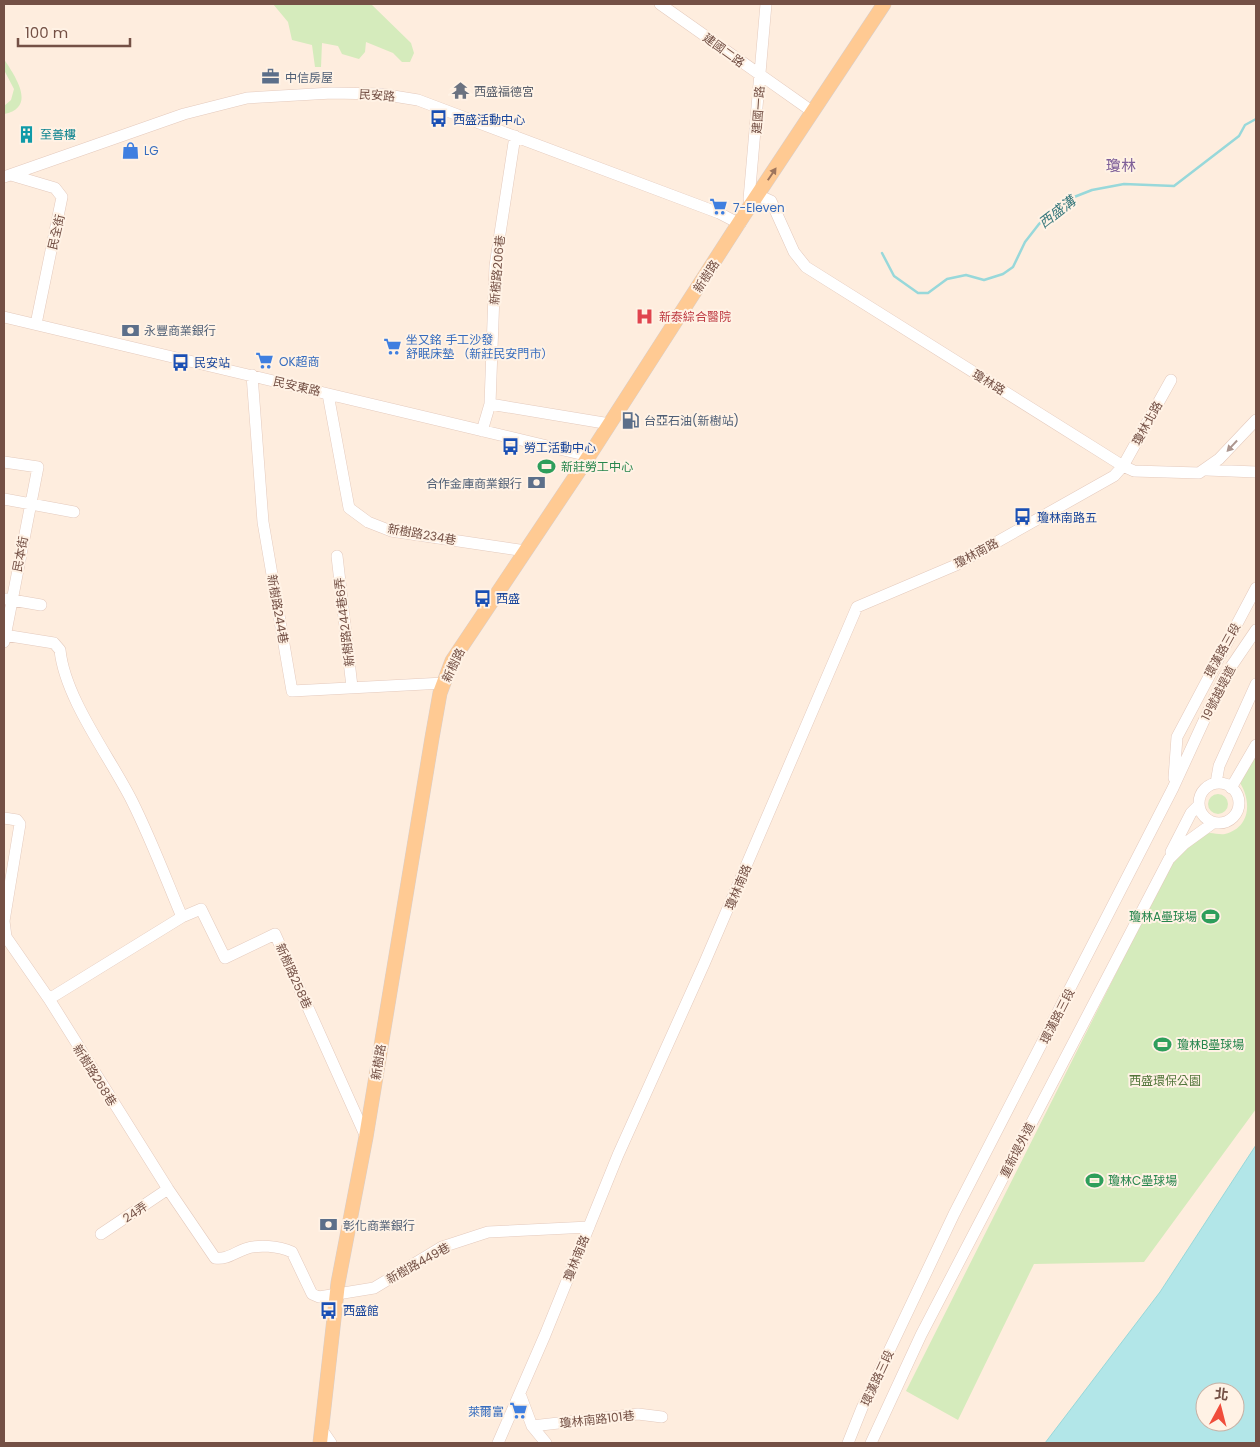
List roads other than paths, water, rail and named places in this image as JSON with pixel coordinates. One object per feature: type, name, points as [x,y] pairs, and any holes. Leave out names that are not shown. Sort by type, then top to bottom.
[{"type":"main road","name":"新樹路","points":[[321,1436],[337,1295],[366,1137],[432,738],[444,683],[452,661],[610,424],[742,219],[755,193],[813,112],[884,4]]},
{"type":"street","name":"建國二路","points":[[660,4],[813,112]]},
{"type":"street","name":"建國一路","points":[[755,193],[760,76],[766,4]]},
{"type":"street","name":"民安路","points":[[7,176],[38,167],[184,114],[256,98],[332,93],[382,94],[418,100],[719,213],[742,219]]},
{"type":"street","name":"新樹路206巷","points":[[482,431],[490,404],[495,266],[515,136]]},
{"type":"street","name":"民全街","points":[[7,176],[54,188],[62,197],[36,324]]},
{"type":"street","name":"瓊林路","points":[[755,193],[771,202],[794,252],[806,268],[1123,466],[1134,470],[1193,473],[1207,470],[1256,472]]},
{"type":"street","name":"民安東路","points":[[4,317],[589,456]]},
{"type":"street","name":"新樹路244巷","points":[[252,376],[263,522],[292,690],[444,683]]},
{"type":"street","name":"瓊林北路","points":[[1123,466],[1171,380]]},
{"type":"street","name":"新樹路234巷","points":[[328,394],[349,508],[368,522],[391,531],[526,551]]},
{"type":"street","points":[[490,404],[610,424]]},
{"type":"street","points":[[1207,470],[1256,420]]},
{"type":"street","name":"民本街","points":[[4,462],[38,467],[8,599],[4,638]]},
{"type":"street","name":"瓊林南路","points":[[498,1443],[618,1155],[704,964],[857,607],[956,565],[1114,476],[1123,466]]},
{"type":"street","points":[[4,498],[74,512]]},
{"type":"street","name":"新樹路244巷6弄","points":[[337,556],[352,687]]},
{"type":"street","name":"環漢路三段","points":[[848,1443],[862,1408],[954,1214],[1173,788],[1177,738],[1256,588]]},
{"type":"street","points":[[8,599],[41,605]]},
{"type":"street","name":"19號越堤道","points":[[1173,788],[1224,677],[1256,630]]},
{"type":"street","points":[[4,638],[54,643],[60,650],[78,703],[132,802],[182,917],[49,1000]]},
{"type":"street","points":[[1256,684],[1219,766],[1216,783],[1231,788],[1256,745]]},
{"type":"street","name":"重新堤外道","points":[[871,1443],[921,1335],[1169,859],[1172,848],[1191,813],[1198,806],[1203,791],[1216,783]]},
{"type":"street","name":"重新堤外道","points":[[1169,859],[1184,844],[1214,823],[1221,824],[1235,816],[1239,801],[1231,788]]},
{"type":"street","points":[[1198,806],[1206,819],[1214,823]]},
{"type":"street","points":[[4,818],[17,820],[20,824],[4,921]]},
{"type":"street","name":"新樹路258巷","points":[[182,917],[201,909],[225,958],[275,934],[366,1137]]},
{"type":"street","name":"新樹路268巷","points":[[4,921],[6,937],[49,1000],[168,1189],[215,1258],[222,1259],[247,1248],[284,1248],[292,1252],[312,1294],[319,1297],[337,1295]]},
{"type":"street","name":"24弄","points":[[101,1234],[168,1189]]},
{"type":"street","name":"新樹路449巷","points":[[337,1295],[374,1288],[442,1247],[488,1232],[589,1227]]},
{"type":"street","points":[[520,1394],[532,1426],[546,1443]]},
{"type":"street","name":"瓊林南路101巷","points":[[532,1426],[638,1414],[662,1417]]},
{"type":"street","points":[[321,1436],[331,1443]]},
{"type":"water","points":[[1256,1145],[1256,1443],[1045,1443],[1160,1292]]},
{"type":"waterway","name":"西盛溝","points":[[882,253],[894,276],[918,293],[928,293],[947,279],[966,275],[984,280],[1003,274],[1013,267],[1025,242],[1039,224],[1069,199],[1092,190],[1124,184],[1174,186],[1239,136],[1245,125],[1256,119]]},
{"type":"place","name":"中信房屋","points":[[271,77]]},
{"type":"place","name":"西盛福德宮","points":[[460,91]]},
{"type":"place","name":"西盛活動中心","points":[[439,119]]},
{"type":"place","name":"至善樓","points":[[26,134]]},
{"type":"place","name":"LG","points":[[130,150]]},
{"type":"place","name":"7-Eleven","points":[[719,207]]},
{"type":"place","name":"新泰綜合醫院","points":[[645,316]]},
{"type":"place","name":"永豐商業銀行","points":[[130,330]]},
{"type":"place","name":"坐又銘 手工沙發 舒眠床墊 （新莊民安門市）","points":[[392,346]]},
{"type":"place","name":"OK超商","points":[[265,361]]},
{"type":"place","name":"民安站","points":[[180,362]]},
{"type":"place","name":"台亞石油(新樹站)","points":[[630,420]]},
{"type":"place","name":"勞工活動中心","points":[[510,447]]},
{"type":"place","name":"新莊勞工中心","points":[[547,466]]},
{"type":"place","name":"合作金庫商業銀行","points":[[536,483]]},
{"type":"place","name":"瓊林南路五","points":[[1023,517]]},
{"type":"place","name":"西盛","points":[[482,598]]},
{"type":"place","name":"瓊林A壘球場","points":[[1211,916]]},
{"type":"place","name":"瓊林B壘球場","points":[[1163,1044]]},
{"type":"place","name":"瓊林C壘球場","points":[[1094,1180]]},
{"type":"place","name":"彰化商業銀行","points":[[329,1225]]},
{"type":"place","name":"西盛館","points":[[329,1310]]},
{"type":"place","name":"萊爾富","points":[[518,1411]]},
{"type":"district","name":"瓊林","points":[[1121,165]]},
{"type":"park label","name":"西盛環保公園","points":[[1165,1080]]}]
